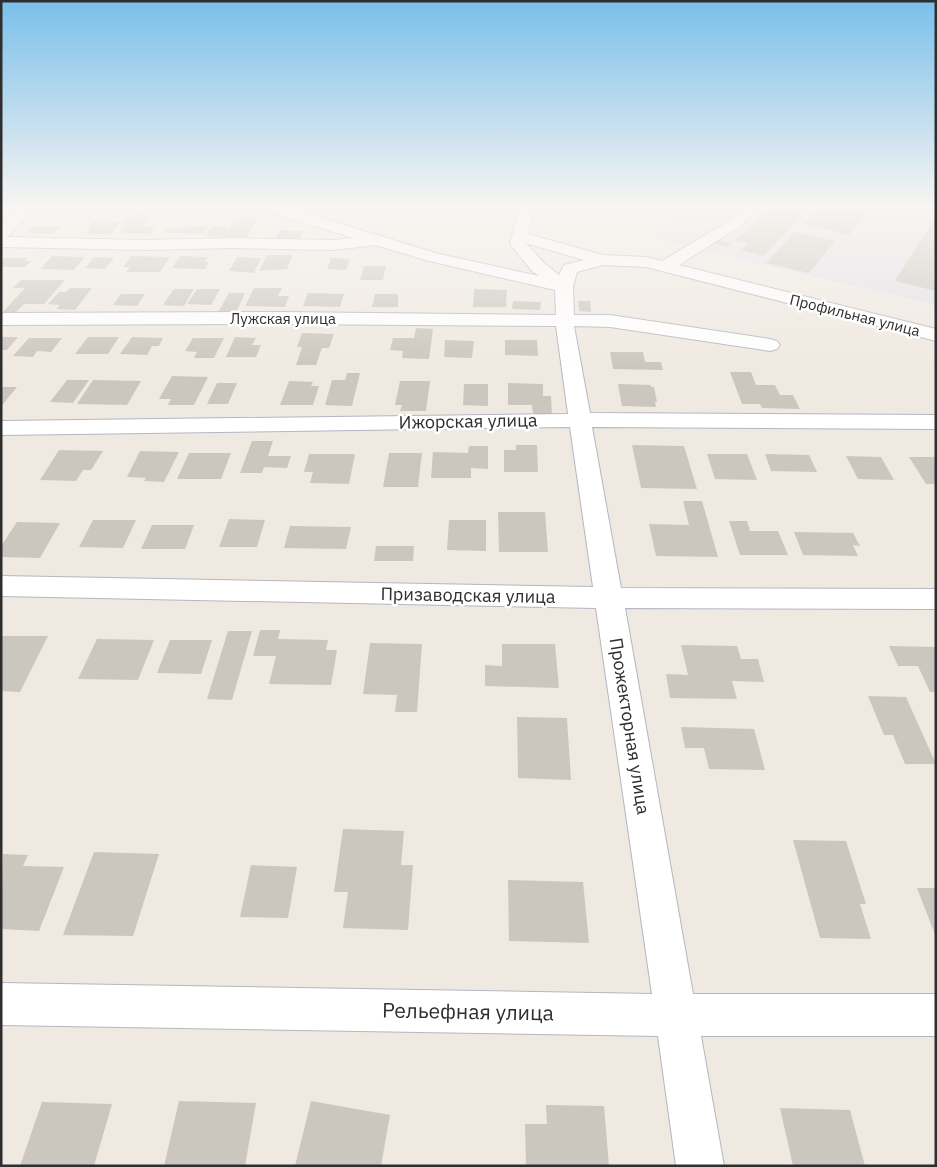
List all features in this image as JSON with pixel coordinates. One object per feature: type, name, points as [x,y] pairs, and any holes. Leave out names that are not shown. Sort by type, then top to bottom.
[{"type":"street","points":[[442,259],[564,286]]},
{"type":"street","points":[[531,259],[538,267],[564,286]]},
{"type":"street","points":[[664,266],[675,259]]},
{"type":"street","name":"Профильная улица","points":[[564,286],[570,269],[603,260],[646,262],[936,335]]},
{"type":"street","name":"Прожекторная улица","points":[[564,286],[565,321],[700,1166]]},
{"type":"street","name":"Лужская улица","points":[[1,319],[280,318],[610,321],[770,345]]},
{"type":"street","name":"Ижорская улица","points":[[1,428],[581,420],[936,422]]},
{"type":"street","name":"Призаводская улица","points":[[1,586],[609,598],[936,599]]},
{"type":"street","name":"Рельефная улица","points":[[1,1004],[676,1015],[936,1015]]},
{"type":"shaded area","points":[[742,259],[936,259],[936,305]]},
{"type":"building","points":[[3,259],[31,261],[25,267],[1,267]]},
{"type":"building","points":[[49,259],[83,259],[74,270],[40,269]]},
{"type":"building","points":[[92,259],[113,259],[105,269],[85,268]]},
{"type":"building","points":[[128,259],[168,259],[160,272],[126,272],[130,267],[123,267]]},
{"type":"building","points":[[178,259],[207,259],[205,262],[209,262],[205,269],[172,268]]},
{"type":"building","points":[[236,259],[260,259],[254,273],[229,271]]},
{"type":"building","points":[[265,259],[291,259],[287,269],[259,271]]},
{"type":"building","points":[[330,259],[350,259],[346,270],[327,269]]},
{"type":"building","points":[[769,259],[820,259],[809,273],[766,263]]},
{"type":"building","points":[[909,259],[936,259],[936,291],[895,281]]},
{"type":"building","points":[[364,266],[386,266],[383,280],[360,280]]},
{"type":"building","points":[[21,280],[65,280],[44,304],[24,304],[16,312],[3,312],[25,288],[13,288]]},
{"type":"building","points":[[70,288],[92,288],[75,310],[56,309],[60,305],[48,304],[59,292],[66,292]]},
{"type":"building","points":[[254,288],[282,288],[278,296],[289,296],[285,307],[245,306]]},
{"type":"building","points":[[174,289],[194,289],[184,306],[163,305]]},
{"type":"building","points":[[197,289],[220,289],[211,305],[187,304]]},
{"type":"building","points":[[474,289],[507,290],[506,307],[473,307]]},
{"type":"building","points":[[229,293],[245,293],[236,313],[218,312]]},
{"type":"building","points":[[308,293],[344,294],[340,307],[303,306]]},
{"type":"building","points":[[121,294],[145,294],[137,306],[113,305]]},
{"type":"building","points":[[375,294],[398,294],[398,307],[372,307]]},
{"type":"building","points":[[513,301],[541,302],[540,310],[512,309]]},
{"type":"building","points":[[578,301],[590,301],[591,312],[579,311]]},
{"type":"building","points":[[416,328],[433,329],[429,359],[402,358],[403,351],[390,350],[393,338],[414,338]]},
{"type":"building","points":[[302,333],[334,334],[329,348],[322,348],[316,365],[296,365],[302,347],[297,347]]},
{"type":"building","points":[[1,337],[18,337],[7,350],[1,350]]},
{"type":"building","points":[[88,337],[119,337],[108,354],[75,354]]},
{"type":"building","points":[[132,337],[163,338],[159,346],[152,346],[147,355],[120,354]]},
{"type":"building","points":[[235,337],[256,338],[252,345],[261,345],[256,357],[226,357]]},
{"type":"building","points":[[29,338],[62,338],[51,352],[37,351],[33,357],[13,356]]},
{"type":"building","points":[[193,338],[224,338],[214,358],[194,358],[197,352],[185,351]]},
{"type":"building","points":[[445,340],[474,341],[472,358],[444,357]]},
{"type":"building","points":[[505,340],[537,340],[538,356],[505,355]]},
{"type":"building","points":[[610,352],[643,352],[645,362],[661,362],[663,370],[613,369]]},
{"type":"building","points":[[730,372],[751,372],[756,385],[775,385],[780,395],[793,395],[800,409],[762,408],[760,404],[742,404]]},
{"type":"building","points":[[347,373],[360,373],[352,406],[325,405],[332,380],[345,380]]},
{"type":"building","points":[[172,376],[208,377],[194,405],[168,405],[171,399],[159,399]]},
{"type":"building","points":[[67,380],[89,380],[73,403],[50,402]]},
{"type":"building","points":[[93,380],[141,381],[127,405],[77,404]]},
{"type":"building","points":[[289,381],[313,382],[311,386],[319,386],[313,405],[280,405]]},
{"type":"building","points":[[400,381],[430,381],[426,411],[400,411],[402,405],[395,405]]},
{"type":"building","points":[[217,383],[237,383],[228,404],[207,404]]},
{"type":"building","points":[[508,383],[543,384],[543,396],[551,396],[552,415],[533,414],[532,405],[508,405]]},
{"type":"building","points":[[464,384],[488,384],[488,406],[463,405]]},
{"type":"building","points":[[618,384],[651,385],[651,387],[654,387],[656,407],[622,406]]},
{"type":"building","points":[[1,387],[17,387],[3,404],[1,404]]},
{"type":"building","points":[[252,441],[273,441],[268,456],[291,456],[287,468],[264,467],[262,473],[240,473]]},
{"type":"building","points":[[516,445],[537,445],[538,472],[504,472],[504,450],[516,450]]},
{"type":"building","points":[[632,445],[684,446],[697,489],[641,488]]},
{"type":"building","points":[[469,446],[488,446],[488,469],[471,468],[471,478],[431,478],[433,452],[468,453]]},
{"type":"building","points":[[59,450],[103,451],[91,470],[83,470],[76,481],[40,480]]},
{"type":"building","points":[[140,451],[179,452],[164,482],[144,481],[146,478],[127,477]]},
{"type":"building","points":[[189,453],[231,453],[221,479],[177,479]]},
{"type":"building","points":[[389,453],[422,453],[418,487],[383,487]]},
{"type":"building","points":[[309,454],[355,454],[349,484],[310,483],[313,472],[304,472]]},
{"type":"building","points":[[707,454],[747,454],[757,480],[715,479]]},
{"type":"building","points":[[765,454],[809,455],[817,472],[771,471]]},
{"type":"building","points":[[846,456],[881,457],[894,480],[858,479]]},
{"type":"building","points":[[909,457],[936,457],[936,484],[926,484]]},
{"type":"building","points":[[683,501],[702,501],[718,557],[656,556],[649,524],[689,525]]},
{"type":"building","points":[[498,512],[545,512],[548,552],[499,552]]},
{"type":"building","points":[[229,519],[265,520],[257,547],[219,547]]},
{"type":"building","points":[[93,520],[136,520],[123,548],[79,547]]},
{"type":"building","points":[[449,520],[486,520],[486,551],[447,550]]},
{"type":"building","points":[[729,521],[747,521],[750,531],[778,531],[788,555],[740,555]]},
{"type":"building","points":[[17,522],[60,523],[40,558],[1,557],[1,546]]},
{"type":"building","points":[[152,525],[194,525],[185,549],[141,549]]},
{"type":"building","points":[[290,526],[351,527],[346,549],[284,548]]},
{"type":"building","points":[[794,532],[853,533],[860,546],[853,545],[858,556],[803,555]]},
{"type":"building","points":[[376,546],[414,546],[413,561],[374,561]]},
{"type":"building","points":[[260,630],[280,630],[278,639],[328,640],[326,650],[337,650],[331,685],[269,684],[276,656],[253,656]]},
{"type":"building","points":[[228,631],[252,631],[232,700],[207,699]]},
{"type":"building","points":[[1,636],[48,636],[20,692],[1,691]]},
{"type":"building","points":[[97,639],[154,640],[138,680],[78,679]]},
{"type":"building","points":[[170,640],[212,640],[201,674],[157,673]]},
{"type":"building","points":[[370,643],[422,644],[417,712],[395,712],[397,695],[363,694]]},
{"type":"building","points":[[502,644],[555,644],[559,688],[485,686],[485,665],[502,666]]},
{"type":"building","points":[[681,645],[737,646],[741,659],[758,659],[764,682],[732,681],[737,699],[670,698],[666,674],[688,675]]},
{"type":"building","points":[[889,646],[936,647],[936,692],[930,692],[918,666],[898,666]]},
{"type":"building","points":[[868,696],[906,697],[936,764],[905,764],[893,735],[884,735]]},
{"type":"building","points":[[517,717],[567,718],[571,780],[518,778]]},
{"type":"building","points":[[681,727],[754,729],[765,770],[709,769],[704,748],[685,748]]},
{"type":"building","points":[[343,829],[404,831],[401,865],[413,865],[408,930],[343,928],[348,892],[334,892]]},
{"type":"building","points":[[793,840],[846,841],[866,904],[860,904],[871,939],[820,938]]},
{"type":"building","points":[[94,852],[159,854],[133,936],[63,935]]},
{"type":"building","points":[[3,854],[28,855],[23,866],[64,867],[39,931],[1,929]]},
{"type":"building","points":[[251,865],[297,867],[288,918],[240,917]]},
{"type":"building","points":[[508,880],[583,882],[589,943],[509,941]]},
{"type":"building","points":[[917,888],[936,888],[936,937]]},
{"type":"building","points":[[179,1101],[256,1103],[245,1166],[164,1166]]},
{"type":"building","points":[[311,1101],[390,1115],[381,1166],[295,1166]]},
{"type":"building","points":[[42,1102],[112,1104],[94,1166],[20,1166]]},
{"type":"building","points":[[546,1105],[604,1106],[609,1166],[526,1166],[525,1124],[547,1124]]},
{"type":"building","points":[[780,1108],[850,1110],[865,1166],[793,1166]]}]
